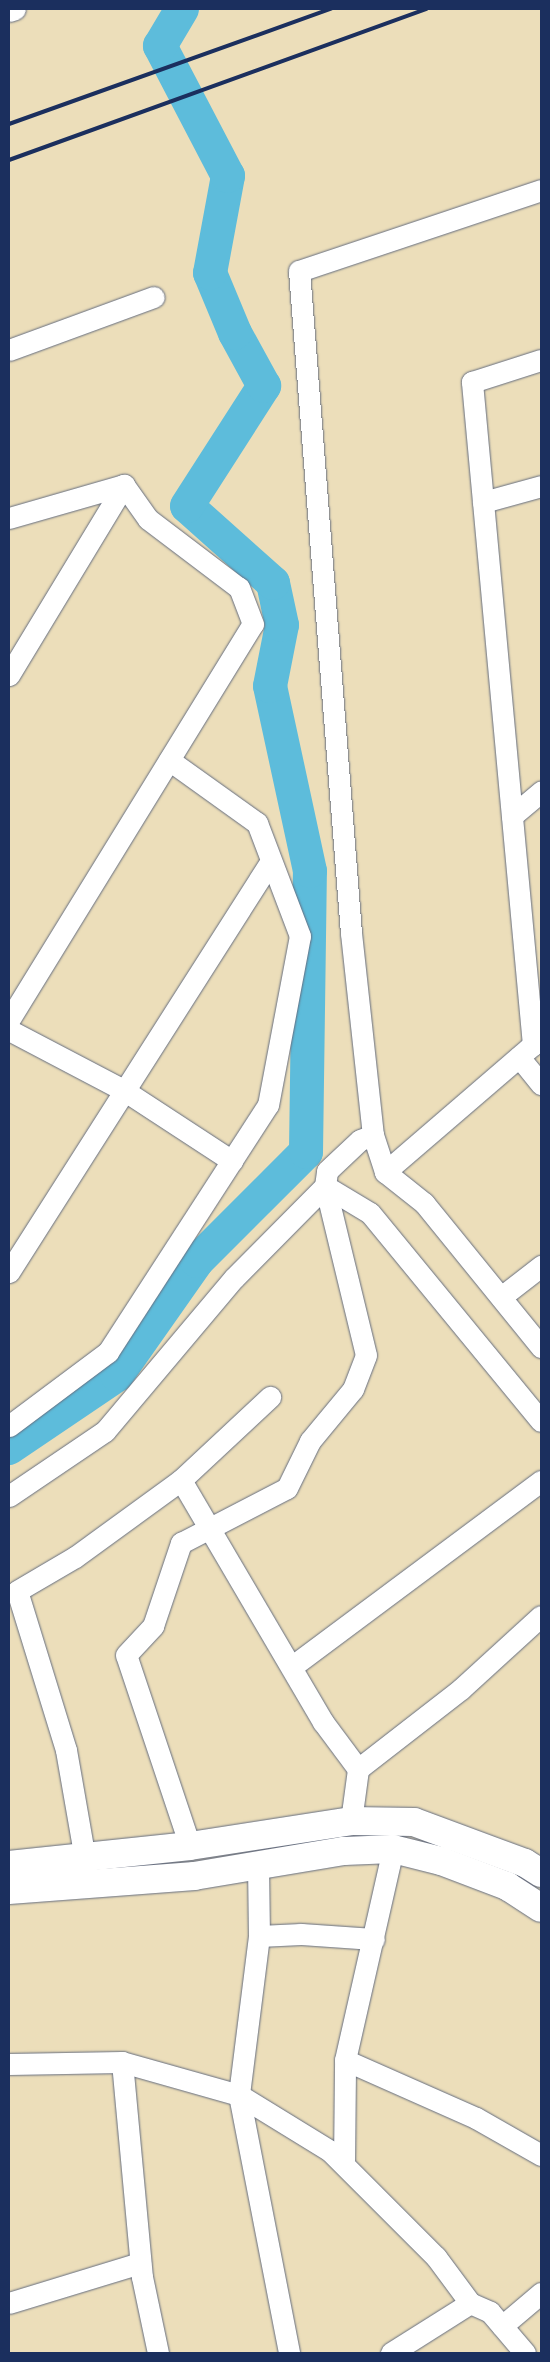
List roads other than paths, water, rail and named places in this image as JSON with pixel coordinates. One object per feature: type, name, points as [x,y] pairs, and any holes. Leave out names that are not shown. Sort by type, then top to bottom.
[{"type":"street","points":[[9,11],[15,9]]},
{"type":"street","points":[[541,190],[299,271],[351,933],[373,1135],[385,1172],[424,1203],[541,1347]]},
{"type":"street","points":[[9,350],[154,298]]},
{"type":"street","points":[[541,360],[472,382],[531,1046],[541,1084]]},
{"type":"street","points":[[9,518],[124,485]]},
{"type":"street","points":[[9,674],[124,485]]},
{"type":"street","points":[[9,1020],[253,624],[239,588],[148,519],[124,485]]},
{"type":"street","points":[[483,502],[541,486]]},
{"type":"street","points":[[9,1426],[108,1352],[268,1105],[300,936],[257,823],[169,760]]},
{"type":"street","points":[[512,816],[541,792]]},
{"type":"street","points":[[9,1272],[271,861]]},
{"type":"street","points":[[9,1030],[125,1091],[232,1161]]},
{"type":"street","points":[[385,1172],[531,1046]]},
{"type":"street","points":[[190,1846],[126,1655],[153,1626],[181,1543],[286,1488],[310,1441],[353,1389],[366,1355],[325,1186],[327,1171],[360,1140],[373,1135]]},
{"type":"street","points":[[325,1186],[370,1212],[541,1422]]},
{"type":"street","points":[[9,1496],[105,1431],[150,1383],[234,1278],[325,1186]]},
{"type":"street","points":[[501,1298],[541,1266]]},
{"type":"street","points":[[85,1859],[66,1750],[17,1591],[75,1557],[180,1480],[270,1397]]},
{"type":"street","points":[[180,1480],[212,1527],[294,1665],[323,1722],[358,1769]]},
{"type":"street","points":[[294,1665],[541,1481]]},
{"type":"street","points":[[350,1822],[358,1769],[461,1689],[541,1616]]},
{"type":"street","points":[[9,1865],[85,1859],[190,1846],[350,1822],[414,1822],[536,1862]]},
{"type":"street","points":[[344,2164],[344,2060],[374,1939],[393,1850]]},
{"type":"street","points":[[9,1890],[194,1876],[344,1851],[393,1850],[440,1861],[507,1886],[541,1908]]},
{"type":"street","points":[[507,1886],[536,1862]]},
{"type":"street","points":[[258,1865],[259,1936],[239,2095],[289,2353]]},
{"type":"street","points":[[259,1936],[301,1934],[374,1939]]},
{"type":"street","points":[[344,2060],[476,2118],[541,2155]]},
{"type":"street","points":[[122,2062],[140,2263],[154,2352]]},
{"type":"street","points":[[9,2064],[122,2062],[239,2095],[344,2164],[436,2257],[470,2303],[490,2312],[526,2353]]},
{"type":"street","points":[[9,2303],[140,2263]]},
{"type":"street","points":[[502,2326],[541,2293]]},
{"type":"street","points":[[392,2353],[470,2303]]},
{"type":"waterway","points":[[9,1448],[117,1375],[197,1261],[306,1152],[310,871],[270,686],[282,625],[273,583],[187,506],[264,386],[235,333],[210,273],[228,176],[160,46],[182,9]]},
{"type":"railway","points":[[9,124],[331,9]]},
{"type":"railway","points":[[9,160],[427,9]]}]
